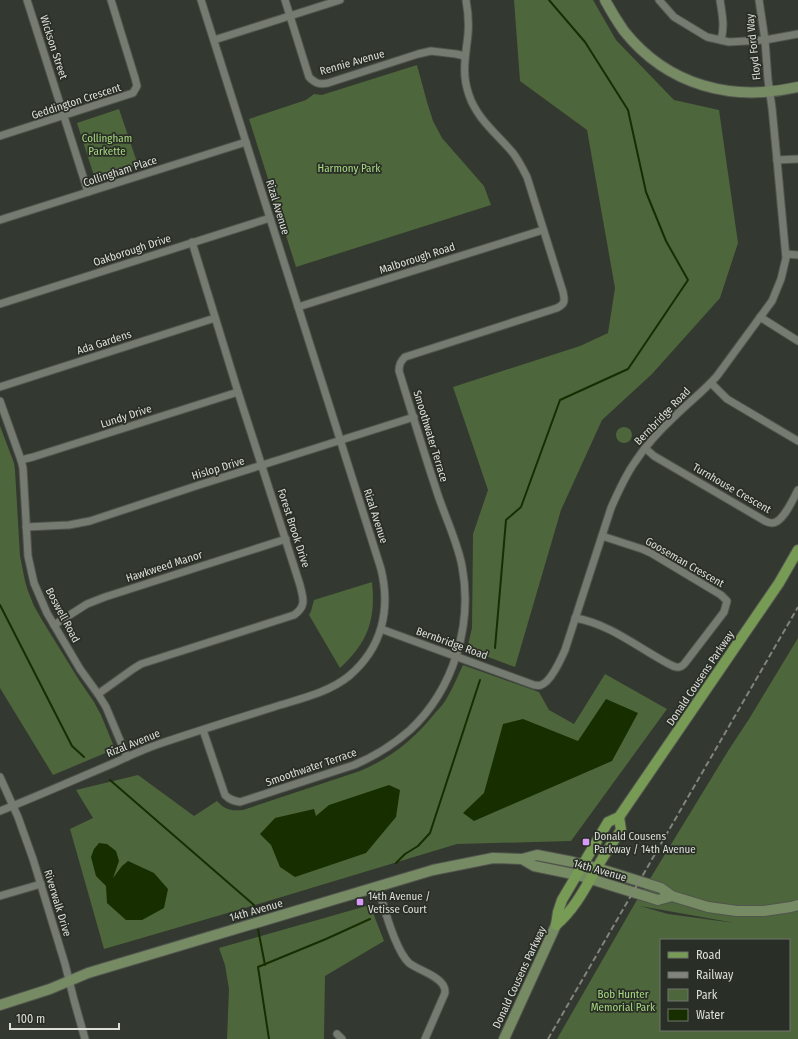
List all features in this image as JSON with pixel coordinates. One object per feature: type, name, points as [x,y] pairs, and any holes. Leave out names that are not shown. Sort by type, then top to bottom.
[{"type":"main road","points":[[604,0],[617,22],[632,40],[651,58],[673,72],[696,83],[720,90],[746,93],[784,91],[798,87]]},
{"type":"main road","name":"Donald Cousens Parkway","points":[[504,1039],[556,925],[562,900],[608,822],[618,817],[779,584],[798,550]]},
{"type":"main road","name":"Donald Cousens Parkway","points":[[556,925],[565,917],[585,889],[621,830],[618,817]]},
{"type":"main road","name":"14th Avenue","points":[[0,1004],[50,989],[88,973],[378,886],[433,870],[493,858],[522,859],[537,855],[584,865],[661,888],[672,896],[708,907],[737,911],[764,911],[798,905]]},
{"type":"main road","name":"14th Avenue","points":[[522,859],[534,866],[578,875],[658,900],[672,896]]},
{"type":"street","name":"Wickson Street","points":[[27,0],[88,192]]},
{"type":"street","name":"Geddington Crescent","points":[[0,136],[133,93],[137,86],[111,0]]},
{"type":"street","name":"Rizal Avenue","points":[[0,811],[158,745],[299,699],[331,687],[348,676],[361,664],[372,649],[384,618],[385,603],[383,579],[202,0]]},
{"type":"street","points":[[285,0],[290,16]]},
{"type":"street","points":[[214,40],[340,0]]},
{"type":"street","name":"Smoothwater Terrace","points":[[203,730],[225,795],[229,799],[240,802],[354,765],[387,748],[411,729],[434,701],[450,675],[460,644],[465,618],[466,596],[462,567],[399,371],[401,362],[405,357],[557,308],[562,305],[564,301],[564,296],[527,177],[513,153],[480,118],[471,102],[466,87],[465,56],[469,24],[466,0]]},
{"type":"street","points":[[659,0],[674,17],[707,37],[729,42],[765,40],[798,34]]},
{"type":"street","points":[[720,0],[723,18],[721,40]]},
{"type":"street","name":"Floyd Ford Way","points":[[759,0],[765,40],[770,92]]},
{"type":"street","name":"Rennie Avenue","points":[[290,16],[309,77],[317,84],[328,83],[431,51],[465,56]]},
{"type":"street","name":"Bernbridge Road","points":[[381,629],[534,685],[541,685],[548,680],[565,650],[611,508],[621,486],[635,462],[645,448],[675,415],[711,383],[768,308],[778,287],[784,270],[786,254],[770,92]]},
{"type":"street","name":"Collingham Place","points":[[0,220],[246,142]]},
{"type":"street","points":[[777,160],[798,159]]},
{"type":"street","name":"Oakborough Drive","points":[[0,304],[270,218]]},
{"type":"street","name":"Malborough Road","points":[[298,308],[543,230]]},
{"type":"street","name":"Forest Brook Drive","points":[[98,694],[141,664],[294,615],[302,608],[304,600],[192,242]]},
{"type":"street","points":[[786,254],[798,255]]},
{"type":"street","points":[[760,317],[798,341]]},
{"type":"street","name":"Ada Gardens","points":[[0,387],[215,318]]},
{"type":"street","points":[[711,383],[727,399],[798,441]]},
{"type":"street","name":"Lundy Drive","points":[[21,460],[33,458],[238,392]]},
{"type":"street","name":"Boswell Road","points":[[0,401],[21,460],[24,480],[28,556],[34,583],[47,613],[80,669],[98,694],[109,713],[127,757]]},
{"type":"street","name":"Hislop Drive","points":[[26,527],[69,525],[85,522],[414,417]]},
{"type":"street","name":"Turnhouse Crescent","points":[[645,448],[654,456],[765,521],[772,523],[782,517],[798,490]]},
{"type":"street","name":"Gooseman Crescent","points":[[575,618],[586,620],[607,628],[667,664],[678,667],[683,665],[724,612],[726,607],[727,602],[721,595],[651,553],[602,536]]},
{"type":"street","name":"Hawkweed Manor","points":[[54,625],[87,604],[105,597],[286,539]]},
{"type":"street","name":"Riverwalk Drive","points":[[0,777],[27,840],[65,964],[85,1039]]},
{"type":"street","points":[[0,896],[41,884]]},
{"type":"street","points":[[378,886],[392,930],[403,955],[409,963],[440,981],[444,987],[445,993],[425,1039]]},
{"type":"green space","points":[[514,0],[593,0],[616,40],[674,100],[719,110],[738,243],[720,298],[652,374],[602,420],[561,510],[515,667],[467,649],[472,628],[473,534],[488,490],[453,387],[580,346],[608,333],[615,288],[587,130],[520,81]]},
{"type":"green space","name":"Harmony Park","points":[[417,65],[433,121],[442,138],[484,186],[491,205],[296,267],[249,119],[306,100],[314,94],[322,95]]},
{"type":"green space","name":"Collingham Parkette","points":[[119,109],[138,165],[95,179],[77,123]]},
{"type":"green space","points":[[0,426],[14,463],[20,556],[28,591],[42,620],[94,702],[115,749],[53,775],[0,688]]},
{"type":"green space","points":[[621,427],[627,427],[632,432],[630,441],[627,443],[621,443],[616,438],[616,432]]},
{"type":"green space","points":[[372,582],[373,608],[368,630],[357,649],[340,668],[309,615],[314,600]]},
{"type":"green space","name":"Bob Hunter Memorial Park","points":[[798,638],[798,1039],[557,1039],[634,905]],"holes":[[[640,906],[735,923],[668,914]]]},
{"type":"green space","points":[[463,665],[539,692],[549,710],[574,724],[605,674],[667,709],[571,841],[457,844],[104,949],[70,829],[93,818],[76,790],[138,775],[194,816],[217,801],[228,809],[243,810],[360,771],[381,761],[410,740],[442,705]]},
{"type":"green space","points":[[370,905],[384,941],[325,976],[324,1039],[227,1039],[229,989],[225,965],[219,948]]},
{"type":"water","points":[[606,699],[638,713],[612,761],[474,821],[463,813],[484,793],[503,724],[523,719],[578,741]]},
{"type":"water","points":[[389,785],[400,790],[396,817],[366,853],[295,877],[280,867],[271,845],[260,834],[275,818],[314,809],[316,816],[329,805]]},
{"type":"water","points":[[99,843],[107,844],[116,851],[119,861],[113,878],[128,861],[154,873],[168,889],[164,908],[142,920],[126,920],[107,903],[106,886],[96,876],[91,857],[94,849]]},
{"type":"waterway","points":[[495,648],[506,520],[521,507],[560,400],[628,369],[688,280],[666,241],[646,192],[628,110],[585,42],[549,0]]},
{"type":"waterway","points":[[0,605],[72,746],[84,757]]},
{"type":"waterway","points":[[396,863],[405,854],[418,846],[430,833],[480,680]]},
{"type":"waterway","points":[[110,780],[254,905],[256,916]]},
{"type":"waterway","points":[[269,1039],[258,967],[370,919]]},
{"type":"waterway","points":[[258,929],[265,965]]},
{"type":"railway","points":[[548,1039],[798,607]]},
{"type":"place","name":"Donald Cousens Parkway / 14th Avenue","points":[[586,842]]},
{"type":"place","name":"14th Avenue / Vetisse Court","points":[[360,902]]}]
